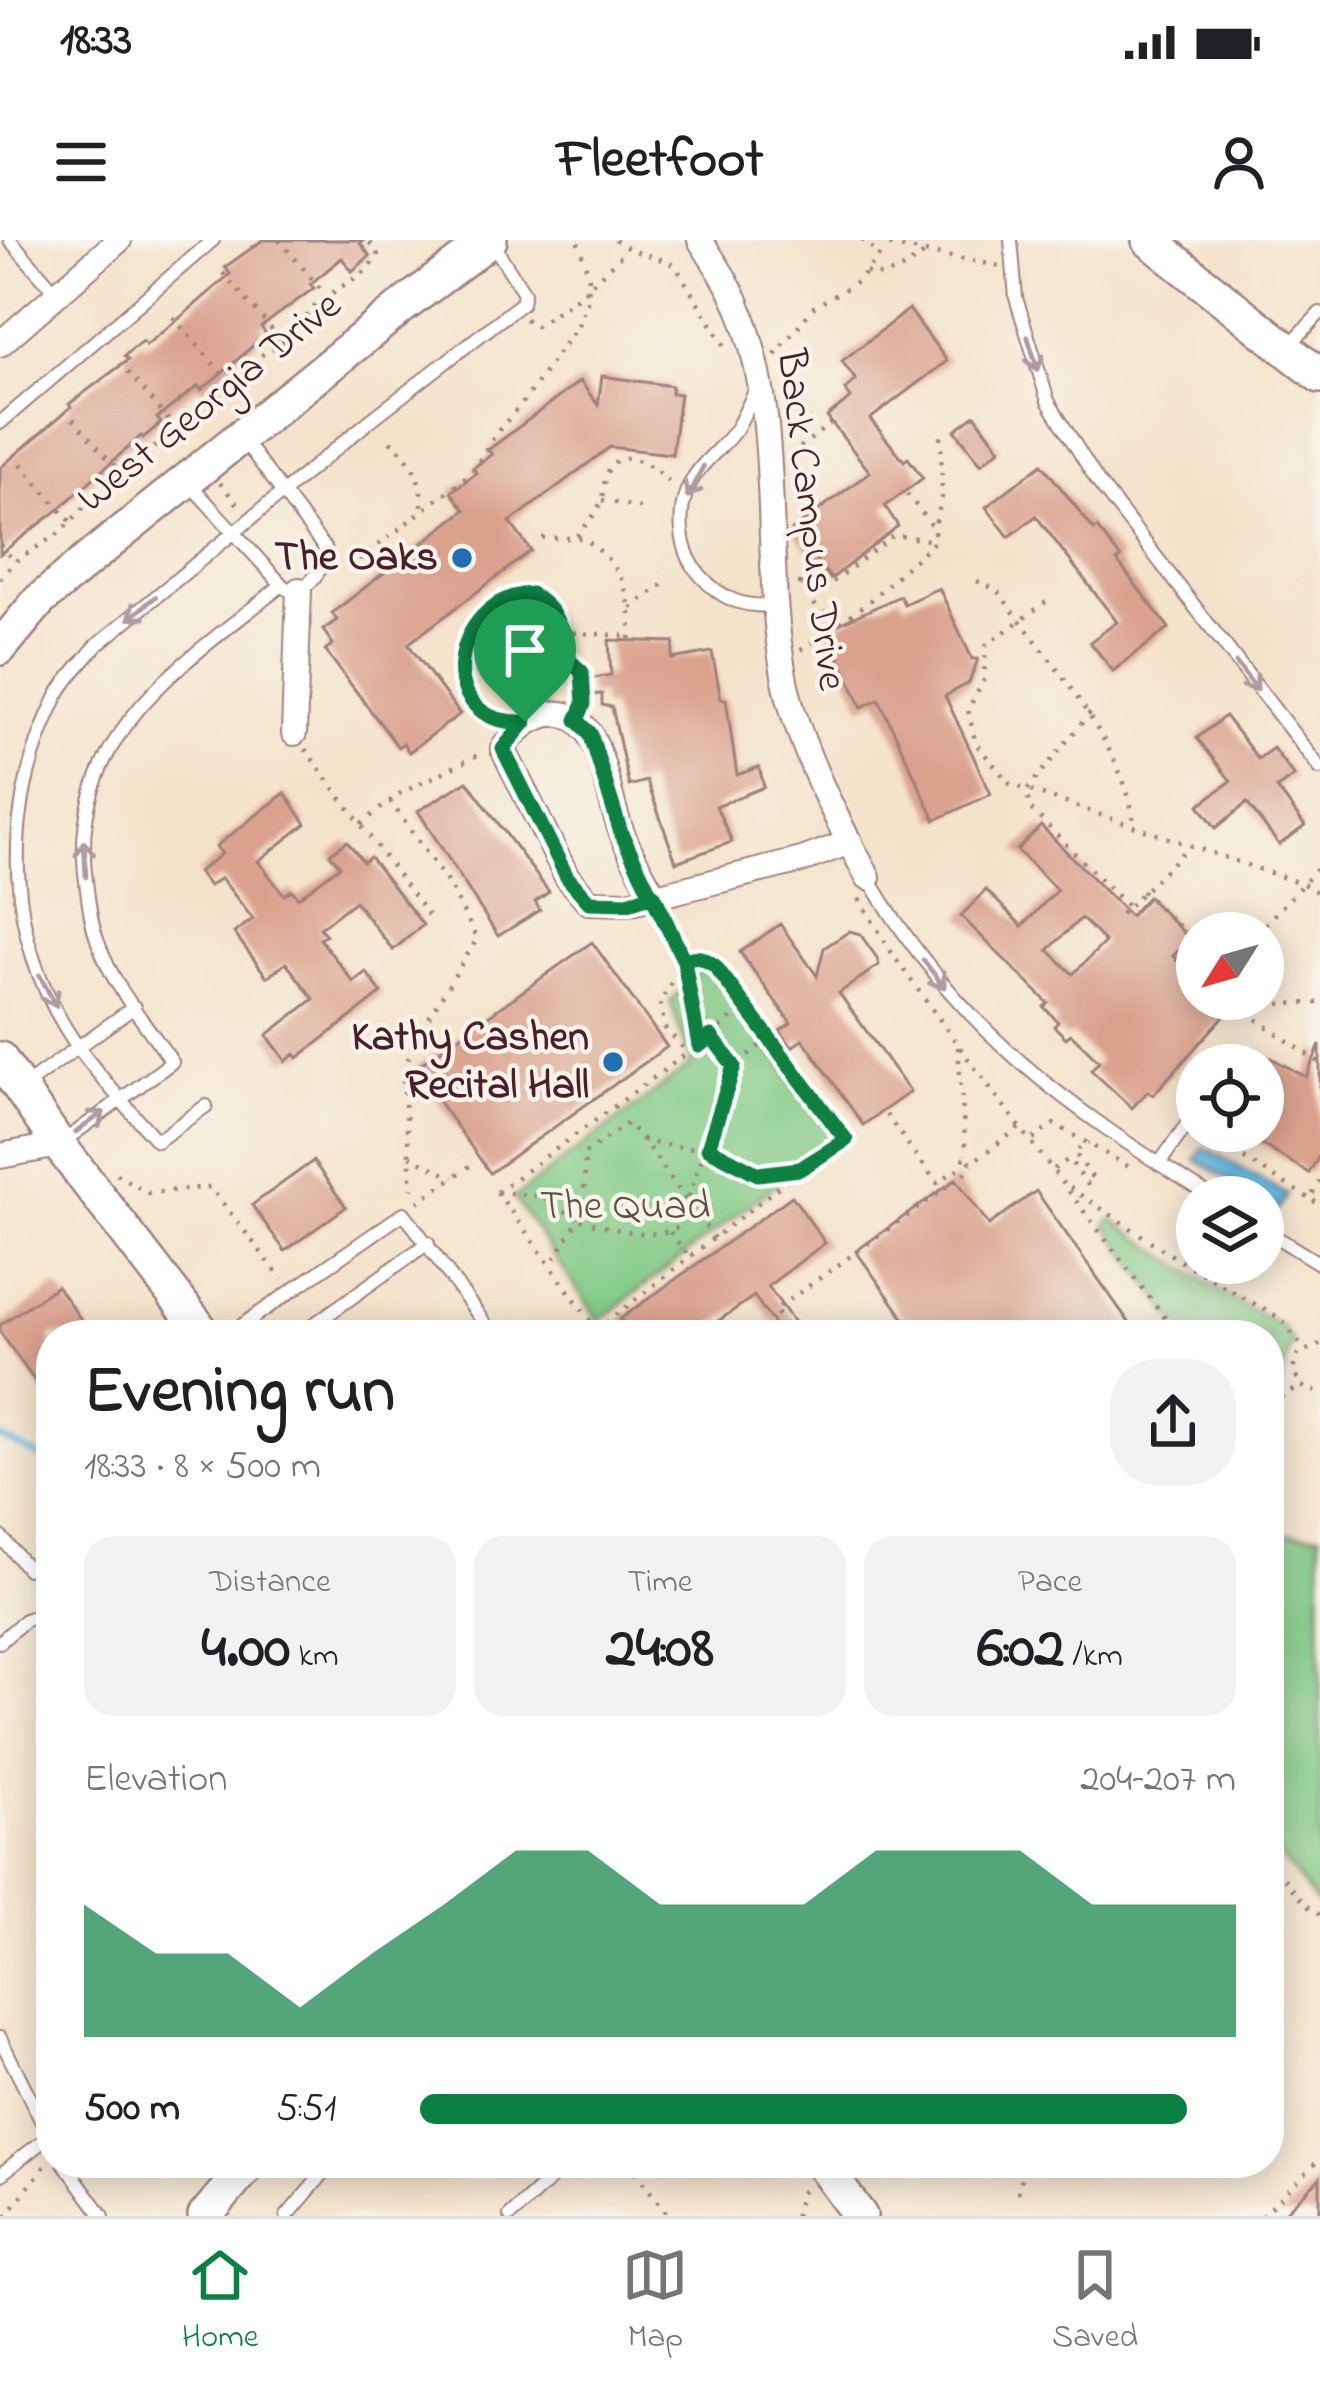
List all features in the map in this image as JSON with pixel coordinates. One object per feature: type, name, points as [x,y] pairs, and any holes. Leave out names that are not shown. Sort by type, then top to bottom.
[{"type":"street","points":[[0,344],[119,240]]},
{"type":"street","name":"West Georgia Drive","points":[[0,648],[39,601],[239,436],[490,240]]},
{"type":"street","name":"Back Campus Drive","points":[[700,240],[736,299],[758,386],[770,469],[779,645],[790,700],[850,842],[858,880]]},
{"type":"street","points":[[1148,240],[1320,376]]},
{"type":"street","points":[[290,587],[294,734]]},
{"type":"street","points":[[654,895],[621,833],[590,733],[577,720],[546,714],[530,720],[503,749],[567,877],[589,902],[628,903],[802,860],[850,842]]},
{"type":"street","points":[[0,1059],[194,1320]]},
{"type":"street","points":[[0,1156],[59,1144]]},
{"type":"street","points":[[206,2216],[233,2178]]},
{"type":"street","points":[[817,2178],[860,2216]]},
{"type":"lane","points":[[10,240],[57,294]]},
{"type":"lane","points":[[0,423],[213,240]]},
{"type":"lane","points":[[206,1106],[158,1141],[78,1047],[31,960],[14,892],[14,831],[33,746],[60,691],[97,645],[284,490],[514,311],[524,293],[490,240]]},
{"type":"lane","points":[[1011,240],[1016,298],[1048,401],[1110,498],[1320,768]]},
{"type":"lane","points":[[1285,350],[1320,313]]},
{"type":"lane","points":[[758,386],[735,430],[687,488],[680,534],[691,565],[710,587],[731,601],[753,607],[776,605]]},
{"type":"lane","points":[[59,1144],[172,1062],[99,946],[89,910],[84,825],[94,785],[117,734],[146,699],[290,587],[317,575],[326,550],[239,436]]},
{"type":"lane","points":[[198,469],[232,533],[290,587]]},
{"type":"lane","points":[[858,880],[1000,1047],[1051,1090],[1178,1176]]},
{"type":"lane","points":[[20,1089],[134,1007]]},
{"type":"lane","points":[[1159,1164],[1176,1140]]},
{"type":"lane","points":[[223,1320],[404,1213],[482,1320]]},
{"type":"lane","points":[[1284,1242],[1320,1264]]},
{"type":"lane","points":[[320,1320],[428,1243]]},
{"type":"lane","points":[[0,1535],[28,1569],[36,1563]]},
{"type":"lane","points":[[2,1636],[36,1615]]},
{"type":"lane","points":[[0,2038],[36,2110]]},
{"type":"lane","points":[[0,2175],[36,2148]]},
{"type":"lane","points":[[75,2178],[103,2216]]},
{"type":"lane","points":[[287,2216],[319,2178]]},
{"type":"lane","points":[[510,2216],[552,2178]]},
{"type":"path","points":[[279,240],[326,295]]},
{"type":"path","points":[[0,579],[15,562],[71,523],[119,471],[155,447],[173,425],[218,398],[251,360],[284,343],[326,295],[374,264],[378,255],[368,240]]},
{"type":"path","points":[[347,560],[362,558],[472,472],[578,325],[590,275],[577,240]]},
{"type":"path","points":[[615,240],[627,250],[676,267],[732,358]]},
{"type":"path","points":[[770,357],[797,333],[814,308],[859,281],[880,255],[862,240]]},
{"type":"path","points":[[879,240],[926,254],[1012,266]]},
{"type":"path","points":[[536,326],[580,295],[627,250]]},
{"type":"path","points":[[866,272],[878,277],[892,274],[926,254]]},
{"type":"path","points":[[223,273],[284,343]]},
{"type":"path","points":[[173,317],[230,383]]},
{"type":"path","points":[[120,362],[173,425],[198,469],[243,511]]},
{"type":"path","points":[[65,410],[119,471]]},
{"type":"path","points":[[787,459],[831,423]]},
{"type":"path","points":[[935,542],[942,497],[941,434]]},
{"type":"path","points":[[390,440],[416,468],[422,512]]},
{"type":"path","points":[[13,455],[71,523]]},
{"type":"path","points":[[577,536],[602,500],[607,470],[628,458],[652,464],[669,482]]},
{"type":"path","points":[[907,494],[934,529]]},
{"type":"path","points":[[602,500],[644,509]]},
{"type":"path","points":[[792,582],[829,585],[894,535],[935,542]]},
{"type":"path","points":[[542,538],[577,536],[599,548],[628,588],[630,639],[561,632]]},
{"type":"path","points":[[798,652],[866,604],[935,542]]},
{"type":"path","points":[[0,545],[15,562]]},
{"type":"path","points":[[977,581],[997,590],[1090,713],[1132,806],[1134,826]]},
{"type":"path","points":[[802,583],[816,608],[837,622]]},
{"type":"path","points":[[631,608],[662,584]]},
{"type":"path","points":[[531,594],[554,612],[561,632],[562,654],[530,720],[506,723],[485,716],[471,704],[462,669],[469,634],[497,603],[531,594]]},
{"type":"path","points":[[1046,602],[986,645],[984,680],[968,710],[976,743],[1010,784],[1303,884],[1320,894]]},
{"type":"path","points":[[562,654],[577,664],[585,684],[577,720]]},
{"type":"path","points":[[1090,713],[1027,790],[1029,807],[1127,906]]},
{"type":"path","points":[[294,734],[430,918]]},
{"type":"path","points":[[360,825],[390,802],[487,751],[503,749]]},
{"type":"path","points":[[390,802],[450,886],[477,939],[412,1045],[403,1079],[412,1189]]},
{"type":"path","points":[[1121,914],[1190,845]]},
{"type":"path","points":[[1277,912],[1320,866]]},
{"type":"path","points":[[858,880],[895,958],[1166,1320]]},
{"type":"path","points":[[1142,891],[1176,926]]},
{"type":"path","points":[[654,895],[684,961],[699,1046]]},
{"type":"path","points":[[611,1320],[800,1169],[846,1140],[715,966],[692,957],[684,961],[660,1002],[665,1028],[689,1054]]},
{"type":"path","points":[[1284,1004],[1320,1003]]},
{"type":"path","points":[[497,1192],[689,1054],[746,1006]]},
{"type":"path","points":[[1254,1020],[1320,1064]]},
{"type":"path","points":[[711,1036],[734,1066]]},
{"type":"path","points":[[497,1192],[540,1196],[603,1227],[670,1232],[678,1227],[734,1066],[770,1038]]},
{"type":"path","points":[[958,1045],[966,1155],[971,1163]]},
{"type":"path","points":[[886,1115],[937,1184],[966,1155]]},
{"type":"path","points":[[550,1266],[584,1205],[585,1153],[628,1124],[714,1238]]},
{"type":"path","points":[[1033,1140],[1054,1124],[1136,1171]]},
{"type":"path","points":[[782,1320],[775,1310],[964,1175],[971,1163],[1022,1126]]},
{"type":"path","points":[[643,1140],[708,1148],[758,1174],[800,1169]]},
{"type":"path","points":[[1054,1169],[1069,1160],[1087,1184],[1094,1180],[1074,1152],[1089,1142]]},
{"type":"path","points":[[1234,1152],[1320,1205]]},
{"type":"path","points":[[409,1155],[453,1178]]},
{"type":"path","points":[[404,1213],[474,1163]]},
{"type":"path","points":[[112,1172],[148,1192],[209,1187],[282,1279]]},
{"type":"path","points":[[1310,1199],[1320,1181]]},
{"type":"path","points":[[1065,1185],[1282,1320]]},
{"type":"path","points":[[497,1192],[586,1320]]},
{"type":"path","points":[[670,1232],[689,1258]]},
{"type":"path","points":[[1284,1323],[1304,1349]]},
{"type":"path","points":[[1320,1344],[1304,1349],[1293,1370],[1301,1386],[1320,1393]]},
{"type":"path","points":[[1284,1396],[1301,1386]]},
{"type":"path","points":[[1284,1878],[1320,1915]]},
{"type":"path","points":[[1262,2216],[1320,2159]]},
{"type":"path","points":[[6,2216],[36,2178]]},
{"type":"path","points":[[640,2178],[669,2216]]},
{"type":"path","points":[[795,2216],[800,2194],[812,2178]]},
{"type":"path","points":[[1018,2193],[1022,2178]]},
{"type":"green space","name":"The Quad","points":[[699,970],[713,972],[837,1137],[598,1320],[514,1198],[692,1064],[670,1002]]},
{"type":"green space","points":[[1112,1219],[1176,1262],[1176,1284],[1208,1284],[1270,1320],[1174,1320],[1106,1225]]},
{"type":"green space","points":[[1284,1328],[1293,1343],[1288,1355],[1284,1373]]},
{"type":"green space","points":[[1284,1534],[1320,1534],[1320,1907],[1284,1862]]},
{"type":"water","points":[[1201,1152],[1213,1152],[1254,1176],[1223,1176],[1196,1160]]},
{"type":"building","points":[[263,240],[364,240],[360,243],[370,256],[352,271],[342,258],[310,284],[314,288],[261,327],[266,334],[219,376],[157,418],[161,423],[0,554],[0,468],[69,404],[128,360],[124,356],[142,341],[146,345],[230,274],[225,267]]},
{"type":"building","points":[[909,309],[947,361],[870,419],[923,478],[885,506],[898,526],[831,579],[792,530],[870,472],[827,417],[851,398],[845,390],[856,380],[842,361]]},
{"type":"building","name":"The Oaks","points":[[602,376],[672,386],[671,393],[680,394],[672,454],[610,447],[510,522],[531,551],[408,644],[460,714],[409,752],[403,743],[398,747],[325,650],[333,644],[323,630],[337,620],[332,613],[465,510],[451,492],[476,473],[473,468],[492,454],[488,450],[580,381],[598,405]]},
{"type":"building","points":[[975,415],[1000,449],[981,464],[955,430]]},
{"type":"building","points":[[1042,464],[1121,558],[1117,561],[1169,628],[1113,671],[1090,642],[1117,622],[1036,516],[1009,537],[986,507]]},
{"type":"building","points":[[939,588],[972,659],[978,659],[969,683],[945,696],[991,794],[935,820],[879,699],[862,707],[826,630],[900,596],[904,604]]},
{"type":"building","points":[[609,640],[674,642],[672,659],[712,652],[721,699],[726,699],[737,775],[759,767],[764,787],[716,806],[732,842],[676,862],[647,781],[629,786],[612,707],[602,705],[602,694],[590,695],[588,679],[611,675]]},
{"type":"building","points":[[1225,716],[1258,759],[1273,748],[1294,776],[1277,788],[1305,826],[1279,845],[1247,803],[1216,828],[1199,805],[1231,781],[1197,738]]},
{"type":"building","points":[[467,781],[549,892],[535,902],[540,910],[498,936],[418,811]]},
{"type":"building","points":[[285,793],[306,824],[258,861],[284,895],[292,890],[298,898],[340,866],[330,854],[347,841],[363,862],[370,857],[423,925],[393,950],[355,901],[320,928],[326,935],[320,939],[353,982],[366,972],[382,993],[298,1058],[295,1054],[286,1061],[267,1035],[314,999],[286,963],[267,977],[234,933],[253,919],[221,878],[209,886],[198,872],[222,854],[216,846]]},
{"type":"building","points":[[1041,826],[1130,916],[1148,897],[1176,925],[1176,1020],[1220,1020],[1199,1044],[1176,1044],[1176,1069],[1153,1095],[1148,1091],[1132,1108],[1091,1070],[1099,1061],[1071,1034],[1066,1038],[1054,1026],[1058,1022],[1044,1007],[1048,1003],[961,916],[986,890],[1022,926],[1057,890],[1017,850]],"holes":[[[1081,918],[1105,942],[1073,974],[1048,950]]]},
{"type":"building","points":[[780,924],[817,976],[824,948],[850,931],[860,934],[877,958],[879,965],[839,993],[910,1092],[863,1125],[803,1039],[792,1047],[780,1031],[791,1023],[740,952]]},
{"type":"building","points":[[592,942],[667,1047],[490,1173],[415,1068]]},
{"type":"building","points":[[1320,1045],[1320,1154],[1309,1173],[1274,1152],[1284,1152],[1284,1065],[1306,1077]]},
{"type":"building","points":[[313,1161],[346,1207],[285,1251],[252,1205]]},
{"type":"building","points":[[956,1179],[989,1225],[1036,1191],[1127,1320],[905,1320],[856,1251]]},
{"type":"building","points":[[792,1196],[825,1243],[768,1286],[792,1320],[771,1320],[754,1296],[720,1320],[620,1319]]},
{"type":"building","points":[[57,1286],[81,1320],[36,1320],[36,1383],[0,1332],[0,1325]]},
{"type":"building","points":[[1320,2178],[1320,2216],[1281,2216]]},
{"type":"waterway","points":[[0,1438],[36,1455]]},
{"type":"place","name":"The Oaks","points":[[462,558]]},
{"type":"place","name":"Kathy Cashen Recital Hall","points":[[613,1062]]},
{"type":"route","points":[[525,722],[503,749],[567,877],[589,902],[628,903],[654,895],[675,944],[684,961],[703,958],[715,966],[846,1140],[800,1169],[758,1174],[708,1148],[734,1066],[711,1036],[699,1046],[684,961],[654,895],[621,833],[590,733],[577,720],[584,704],[582,672],[562,654],[560,624],[554,612],[531,594],[514,595],[481,617],[469,634],[462,669],[471,704],[485,716],[506,723],[525,722]]}]
